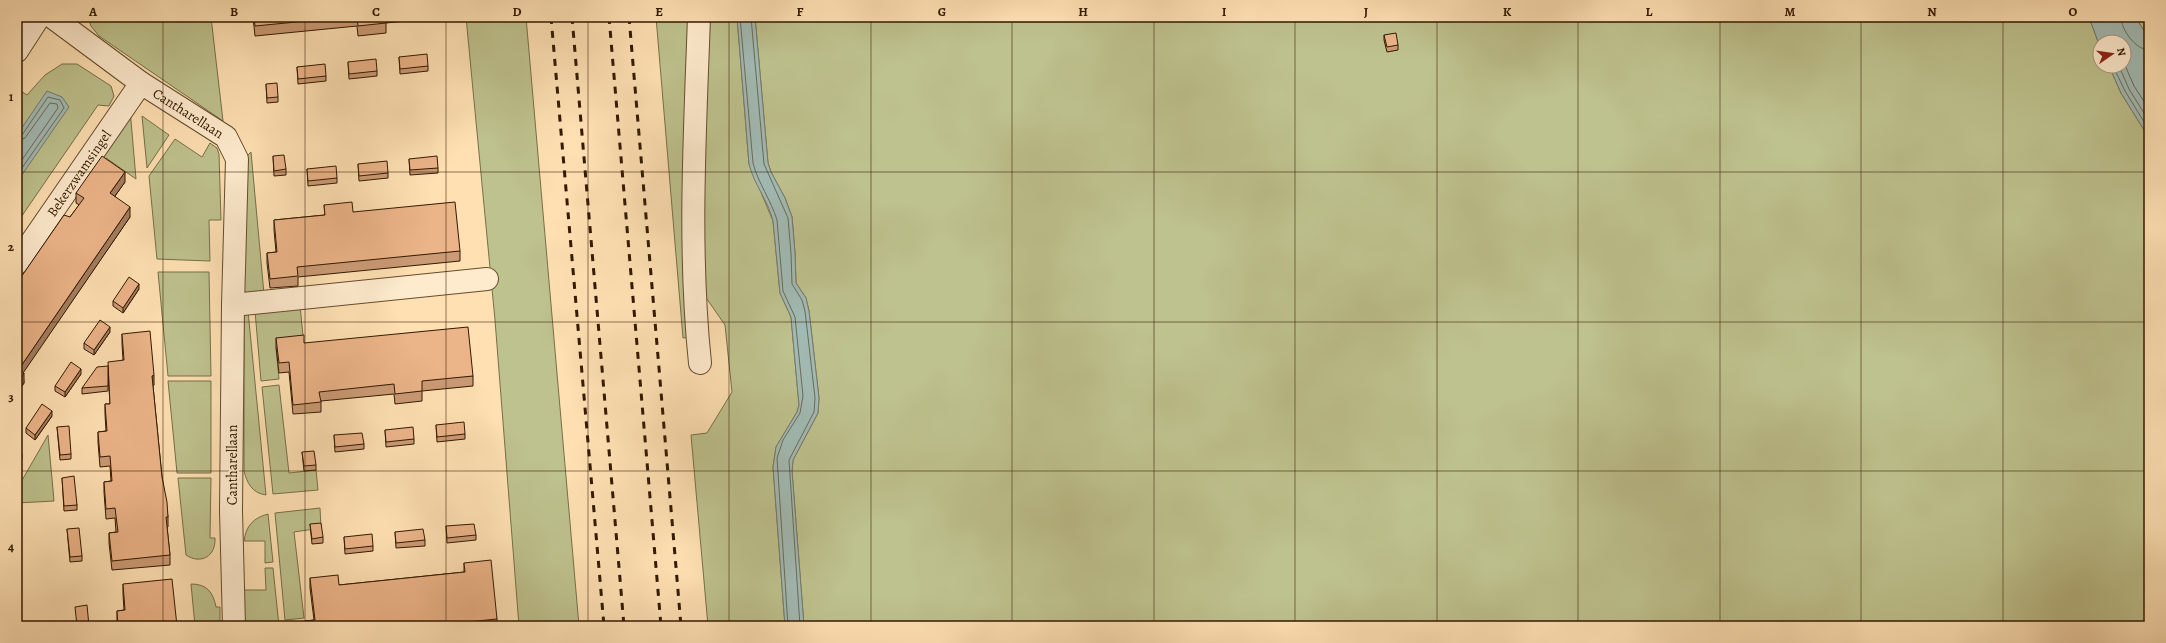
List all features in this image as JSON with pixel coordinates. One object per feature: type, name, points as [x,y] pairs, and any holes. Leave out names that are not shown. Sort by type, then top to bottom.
[{"type":"street","points":[[17,51],[39,17]]},
{"type":"street","name":"Cantharellaan","points":[[52,17],[141,83],[226,137],[238,159],[233,305],[231,519],[234,626]]},
{"type":"street","points":[[699,17],[693,224],[693,287],[700,363]]},
{"type":"street","name":"Bekerzwamsingel","points":[[17,263],[141,83]]},
{"type":"street","points":[[233,305],[487,279]]},
{"type":"green space","points":[[88,17],[211,17],[223,121],[99,36],[91,26]]},
{"type":"green space","points":[[466,17],[526,17],[579,626],[519,626],[495,320]]},
{"type":"green space","points":[[656,17],[691,17],[690,337],[683,338]]},
{"type":"green space","points":[[707,17],[737,17],[749,164],[773,221],[780,293],[791,317],[799,405],[797,412],[776,447],[773,467],[785,626],[708,626],[691,435],[707,433],[732,392],[725,325],[700,289]]},
{"type":"green space","points":[[755,17],[2089,17],[2095,34],[2092,34],[2092,74],[2113,74],[2121,93],[2149,138],[2149,626],[804,626],[792,471],[793,460],[818,413],[819,398],[809,311],[806,298],[796,283],[792,217],[785,198],[771,172],[768,163]]},
{"type":"green space","points":[[2135,17],[2149,17],[2149,38]]},
{"type":"green space","points":[[62,64],[77,64],[111,86],[114,96],[109,106],[98,105],[17,223],[17,95],[21,91],[27,95],[45,75]]},
{"type":"green space","points":[[130,109],[136,179],[106,158],[103,161],[98,157]]},
{"type":"green space","points":[[142,116],[169,135],[147,168]]},
{"type":"green space","points":[[175,139],[202,157],[210,143],[217,148],[219,154],[221,220],[209,220],[210,261],[157,259],[149,176]]},
{"type":"green space","points":[[251,152],[264,294],[244,297],[247,156]]},
{"type":"green space","points":[[158,272],[209,272],[211,376],[168,376]]},
{"type":"green space","points":[[300,306],[304,345],[276,348],[279,379],[261,381],[255,311]]},
{"type":"green space","points":[[244,311],[248,311],[266,495],[257,492],[251,487],[244,471]]},
{"type":"green space","points":[[168,381],[211,381],[211,473],[177,473]]},
{"type":"green space","points":[[279,385],[289,473],[316,470],[318,490],[273,494],[262,387]]},
{"type":"green space","points":[[48,435],[54,501],[17,503],[17,489]]},
{"type":"green space","points":[[178,478],[211,478],[210,538],[215,538],[215,544],[210,554],[202,559],[192,558],[186,555]]},
{"type":"green space","points":[[320,508],[321,528],[294,532],[304,618],[285,620],[275,513]]},
{"type":"green space","points":[[268,514],[273,562],[265,563],[265,541],[244,541],[246,531],[251,523],[254,520]]},
{"type":"green space","points":[[265,568],[273,568],[279,626],[244,626],[244,590],[266,590]]},
{"type":"green space","points":[[191,584],[201,585],[211,593],[216,607],[220,607],[220,626],[195,626]]},
{"type":"water","points":[[737,17],[755,17],[768,163],[771,172],[785,198],[792,217],[796,283],[806,298],[809,311],[819,398],[818,413],[793,460],[792,471],[804,626],[785,626],[773,467],[776,447],[797,412],[799,405],[791,317],[780,293],[771,213],[754,179],[749,164]]},
{"type":"water","points":[[2089,17],[2135,17],[2149,38],[2149,138],[2121,93],[2113,74],[2132,74],[2132,34],[2095,34]]},
{"type":"water","points":[[47,91],[62,97],[69,107],[17,182],[17,135]]},
{"type":"building","points":[[254,17],[348,17],[255,26]]},
{"type":"building","points":[[357,17],[385,17],[386,23],[358,26]]},
{"type":"building","points":[[1396,33],[1398,45],[1387,47],[1384,35]]},
{"type":"building","points":[[427,54],[428,66],[400,69],[399,57]]},
{"type":"building","points":[[376,59],[377,71],[349,74],[348,62]]},
{"type":"building","points":[[325,64],[326,76],[298,79],[297,67]]},
{"type":"building","points":[[277,83],[278,97],[267,98],[266,84]]},
{"type":"building","points":[[284,155],[286,169],[274,171],[273,156]]},
{"type":"building","points":[[102,156],[125,172],[110,193],[130,207],[19,369],[24,373],[17,384],[17,283],[64,215],[70,217],[84,198],[76,193]]},
{"type":"building","points":[[437,156],[438,168],[410,170],[409,159]]},
{"type":"building","points":[[387,161],[388,173],[359,176],[358,164]]},
{"type":"building","points":[[336,166],[337,178],[308,181],[307,169]]},
{"type":"building","points":[[352,202],[353,212],[455,202],[460,251],[297,267],[298,276],[270,279],[267,253],[277,252],[274,220],[325,215],[324,205]]},
{"type":"building","points":[[129,277],[139,284],[123,308],[113,301]]},
{"type":"building","points":[[100,320],[110,327],[94,350],[84,343]]},
{"type":"building","points":[[468,327],[473,376],[422,381],[422,391],[395,394],[394,384],[319,392],[321,402],[293,405],[289,362],[279,363],[276,338],[304,335],[304,343]]},
{"type":"building","points":[[150,331],[154,375],[152,376],[162,477],[167,502],[168,517],[166,517],[170,555],[112,561],[109,533],[118,532],[115,508],[106,509],[104,482],[112,481],[110,456],[100,457],[98,432],[107,431],[105,404],[110,404],[108,362],[124,360],[122,334]]},
{"type":"building","points":[[71,362],[81,369],[65,392],[55,386]]},
{"type":"building","points":[[108,366],[108,386],[82,388],[97,367]]},
{"type":"building","points":[[42,404],[52,411],[35,435],[26,428]]},
{"type":"building","points":[[464,422],[465,434],[437,437],[436,425]]},
{"type":"building","points":[[69,426],[71,454],[60,455],[57,427]]},
{"type":"building","points":[[413,427],[414,439],[386,442],[385,430]]},
{"type":"building","points":[[362,433],[364,444],[335,447],[334,435]]},
{"type":"building","points":[[17,450],[22,454],[17,461]]},
{"type":"building","points":[[314,451],[316,465],[304,466],[302,452]]},
{"type":"building","points":[[74,476],[77,505],[64,506],[62,478]]},
{"type":"building","points":[[321,523],[323,537],[312,539],[310,524]]},
{"type":"building","points":[[474,524],[476,535],[447,538],[446,526]]},
{"type":"building","points":[[79,528],[82,556],[70,557],[67,529]]},
{"type":"building","points":[[423,529],[425,540],[396,543],[395,532]]},
{"type":"building","points":[[372,534],[373,546],[345,549],[344,537]]},
{"type":"building","points":[[491,560],[497,619],[427,626],[305,626],[305,621],[315,620],[310,578],[338,575],[339,585],[465,572],[464,563]]},
{"type":"building","points":[[172,579],[177,626],[118,626],[117,611],[125,610],[123,584]]},
{"type":"building","points":[[87,605],[89,626],[77,626],[75,607]]},
{"type":"railway","points":[[551,17],[604,626]]},
{"type":"railway","points":[[572,17],[624,626]]},
{"type":"railway","points":[[609,17],[661,626]]},
{"type":"railway","points":[[629,17],[681,626]]}]
